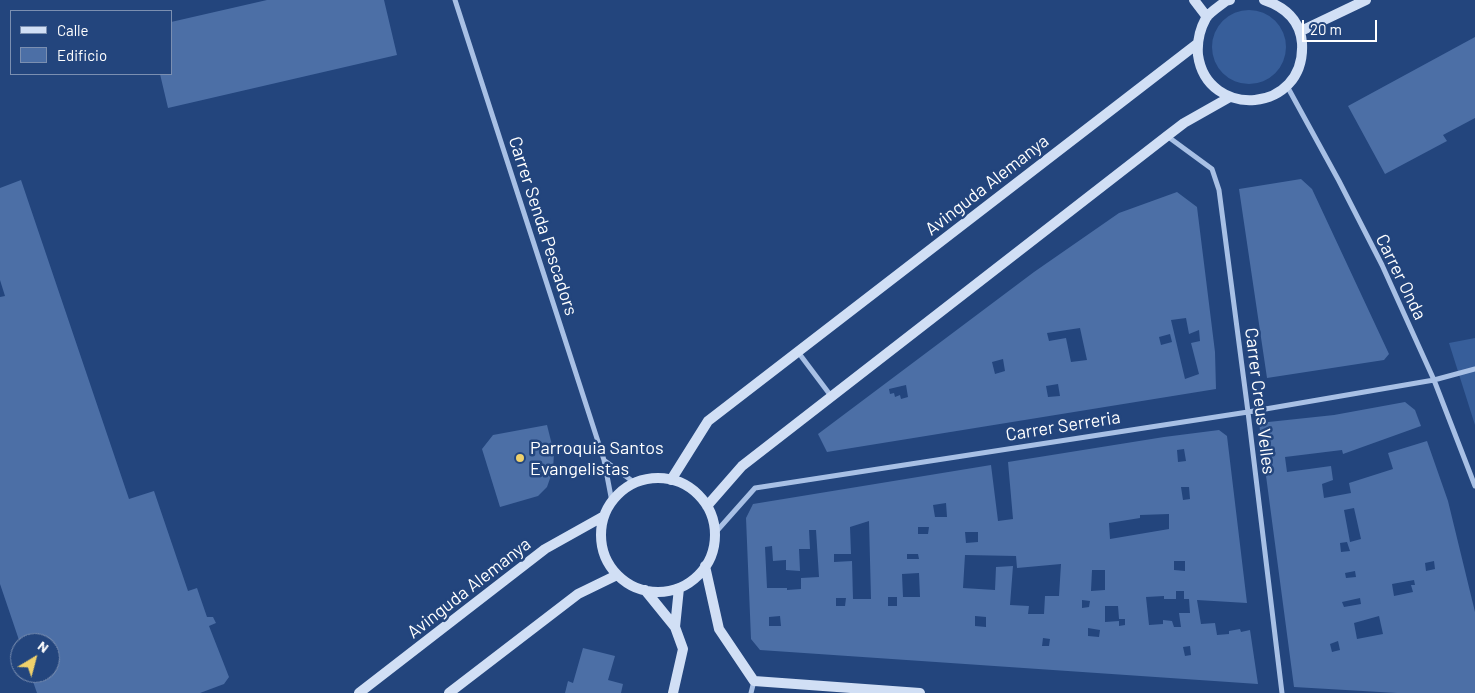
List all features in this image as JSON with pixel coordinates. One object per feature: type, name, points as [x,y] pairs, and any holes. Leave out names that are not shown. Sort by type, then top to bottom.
[{"type":"main road","points":[[1194,0],[1207,18]]},
{"type":"main road","points":[[1230,0],[1226,1],[1207,18],[1197,44],[1200,66],[1212,85],[1230,97],[1250,101],[1271,97],[1287,86],[1298,71],[1302,50],[1301,31],[1290,15],[1275,4],[1264,0]]},
{"type":"main road","points":[[1301,31],[1366,0]]},
{"type":"main road","name":"Avinguda Alemanya","points":[[671,480],[708,421],[1197,44]]},
{"type":"main road","points":[[707,506],[742,466],[1167,136],[1230,97]]},
{"type":"main road","points":[[652,478],[671,480],[685,485],[697,494],[707,506],[715,533],[713,550],[705,566],[694,579],[679,588],[662,592],[645,590],[630,584],[617,575],[608,562],[602,547],[601,531],[604,516],[622,490],[635,483],[652,478]]},
{"type":"main road","name":"Avinguda Alemanya","points":[[360,693],[545,550],[604,516]]},
{"type":"main road","points":[[705,566],[719,629],[754,681],[920,693]]},
{"type":"main road","points":[[449,693],[578,594],[617,575]]},
{"type":"main road","points":[[675,627],[679,588]]},
{"type":"main road","points":[[645,590],[675,627],[683,649],[673,693]]},
{"type":"street","name":"Carrer Senda Pescadors","points":[[455,0],[604,460],[612,502]]},
{"type":"street","name":"Carrer Onda","points":[[1287,86],[1382,265],[1434,380],[1475,486]]},
{"type":"street","name":"Carrer Creus Velles","points":[[1167,136],[1212,169],[1219,190],[1282,693]]},
{"type":"street","points":[[798,352],[832,397]]},
{"type":"street","name":"Carrer Serreria","points":[[715,533],[755,488],[1248,412],[1434,380],[1475,369]]},
{"type":"street","points":[[604,460],[635,483]]},
{"type":"street","points":[[751,693],[754,681]]},
{"type":"shaded area","points":[[1249,10],[1270,16],[1280,26],[1286,47],[1280,68],[1270,78],[1249,84],[1228,78],[1218,68],[1212,47],[1218,26],[1228,16]]},
{"type":"shaded area","points":[[1475,338],[1475,425],[1449,343]]},
{"type":"building","points":[[267,0],[384,0],[397,55],[168,108],[160,75],[172,75],[172,22]]},
{"type":"building","points":[[1475,37],[1475,118],[1443,135],[1447,141],[1385,174],[1348,106]]},
{"type":"building","points":[[1301,179],[1312,189],[1389,354],[1384,360],[1267,378],[1239,189]]},
{"type":"building","points":[[21,180],[129,499],[154,491],[188,591],[197,588],[207,617],[213,617],[216,623],[209,626],[229,677],[224,684],[200,693],[37,693],[34,683],[60,683],[60,633],[17,633],[0,584],[0,297],[5,296],[0,280],[0,188]]},
{"type":"building","points":[[1177,192],[1197,207],[1215,352],[1216,389],[827,452],[818,434],[1034,272],[1119,213]],"holes":[[[1186,318],[1189,334],[1199,330],[1200,341],[1191,343],[1199,374],[1185,379],[1171,320]],[[1080,328],[1087,360],[1071,362],[1066,338],[1049,341],[1047,333]],[[1170,334],[1172,342],[1161,345],[1159,337]],[[1003,359],[1005,371],[995,374],[992,362]],[[1058,384],[1060,396],[1048,397],[1046,386]],[[906,385],[908,397],[901,399],[900,395],[895,397],[894,393],[890,394],[889,389]]]},
{"type":"building","points":[[1405,402],[1415,410],[1421,426],[1343,454],[1342,450],[1285,457],[1287,472],[1331,466],[1333,480],[1322,484],[1324,498],[1351,493],[1349,483],[1393,469],[1388,453],[1427,441],[1448,501],[1475,612],[1475,693],[1397,693],[1294,687],[1259,423],[1334,415]],"holes":[[[1354,508],[1361,539],[1350,542],[1344,510]],[[1347,542],[1350,551],[1341,552],[1340,543]],[[1434,561],[1435,569],[1426,571],[1425,563]],[[1355,571],[1356,577],[1346,578],[1345,573]],[[1414,580],[1415,585],[1411,585],[1413,592],[1394,596],[1392,584]],[[1360,598],[1361,604],[1344,607],[1342,602]],[[1379,616],[1383,634],[1357,639],[1354,623]],[[1338,641],[1340,650],[1332,652],[1330,644]]]},
{"type":"building","points":[[547,425],[554,453],[553,470],[547,487],[538,496],[500,507],[482,449],[493,435]]},
{"type":"building","points":[[1219,430],[1227,436],[1247,603],[1197,600],[1201,624],[1215,623],[1217,635],[1229,634],[1229,631],[1240,629],[1241,632],[1250,630],[1258,684],[760,650],[751,639],[746,518],[753,504],[991,465],[998,521],[1013,519],[1008,462]],"holes":[[[1184,449],[1186,461],[1178,462],[1177,450]],[[1181,487],[1189,487],[1190,499],[1183,500]],[[946,503],[947,517],[935,517],[933,505]],[[1169,514],[1169,529],[1110,539],[1109,523],[1140,518],[1140,515]],[[869,521],[871,599],[853,599],[852,561],[834,562],[834,554],[851,554],[850,527]],[[918,527],[929,527],[928,534],[918,534]],[[809,530],[816,530],[819,577],[801,578],[801,589],[767,588],[765,547],[772,546],[773,561],[786,560],[786,570],[800,571],[799,549],[810,549]],[[965,532],[978,532],[978,542],[966,543]],[[907,554],[918,554],[919,559],[907,559]],[[965,555],[1016,556],[1017,568],[1061,564],[1059,596],[1045,596],[1044,614],[1028,614],[1029,606],[1010,605],[1013,566],[996,567],[995,590],[963,588]],[[1174,561],[1185,561],[1185,571],[1174,570]],[[1092,570],[1105,570],[1105,590],[1091,591]],[[919,573],[920,597],[903,597],[902,574]],[[1176,591],[1184,591],[1184,599],[1189,599],[1190,613],[1179,613],[1181,627],[1174,627],[1172,621],[1163,620],[1163,624],[1149,625],[1146,597],[1164,596],[1164,599],[1176,599]],[[888,597],[897,597],[897,606],[888,606]],[[836,598],[846,598],[845,606],[836,606]],[[1082,600],[1090,601],[1089,607],[1082,608]],[[1105,606],[1118,606],[1119,619],[1125,619],[1125,625],[1119,626],[1119,621],[1105,622]],[[780,616],[781,626],[769,626],[769,617]],[[975,616],[986,617],[986,627],[975,626]],[[1088,628],[1100,630],[1099,637],[1088,636]],[[1043,638],[1050,639],[1049,646],[1042,646]],[[1190,646],[1191,655],[1185,656],[1183,647]]]},
{"type":"building","points":[[583,648],[615,656],[608,680],[623,684],[621,693],[565,693],[568,681],[573,683]]},
{"type":"place","name":"Parroquia Santos Evangelistas","points":[[520,458]]}]
